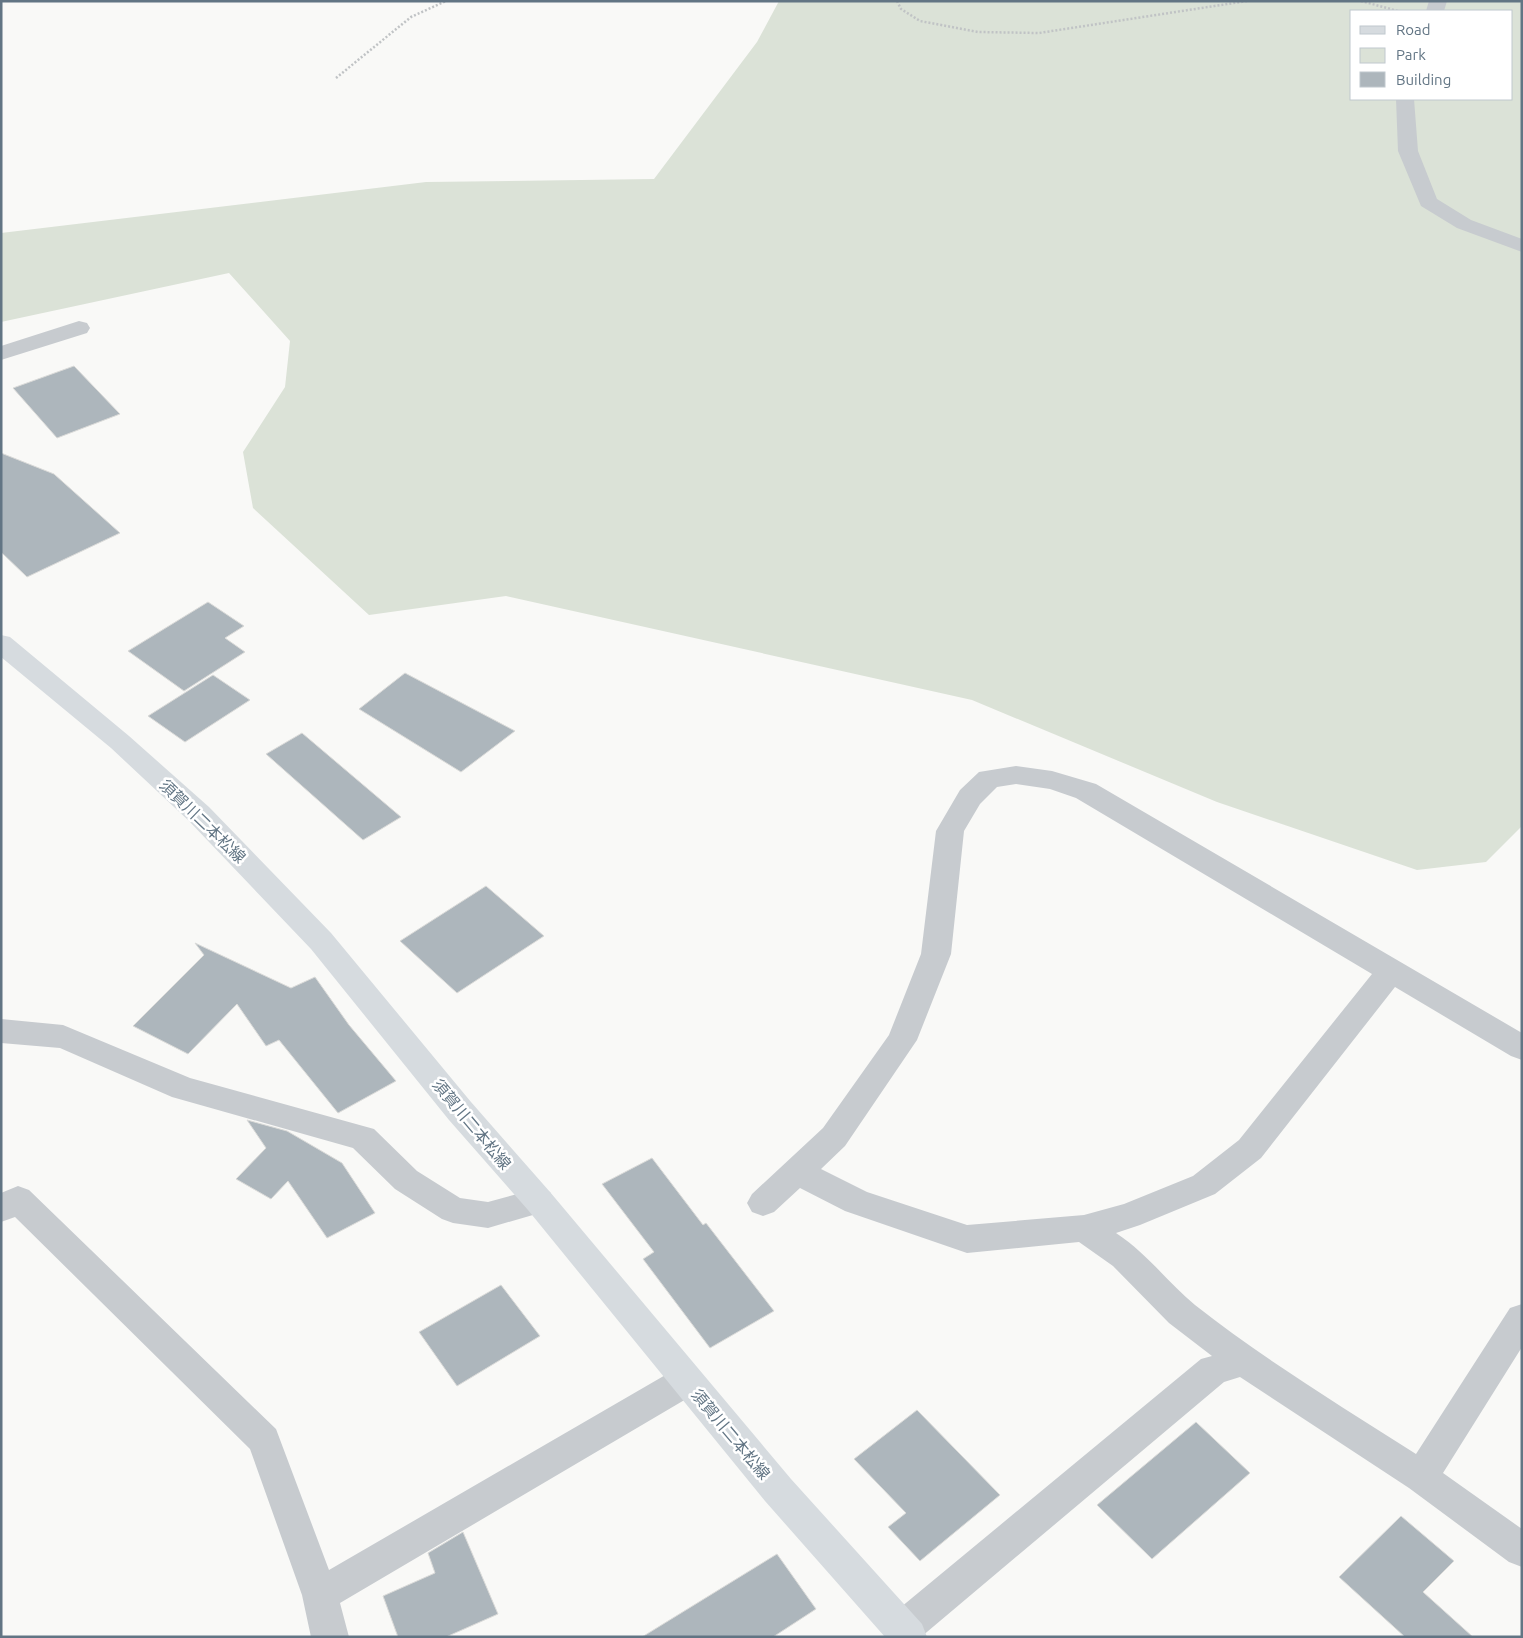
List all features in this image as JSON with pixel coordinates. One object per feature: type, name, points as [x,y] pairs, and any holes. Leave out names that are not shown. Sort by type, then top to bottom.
[{"type":"main road","name":"須賀川二本松線","points":[[5,651],[120,742],[199,814],[321,941],[460,1111],[539,1202],[778,1490],[906,1633]]},
{"type":"street","points":[[1405,100],[1408,151],[1428,202],[1464,224],[1522,246]]},
{"type":"street","points":[[1,353],[79,328]]},
{"type":"street","points":[[763,1203],[834,1137],[902,1040],[936,954],[950,831],[970,796],[989,779],[1016,775],[1052,780],[1086,791],[1522,1048]]},
{"type":"street","points":[[797,1171],[856,1202],[967,1239],[1084,1228],[1129,1216],[1204,1184],[1250,1149],[1391,971]]},
{"type":"street","points":[[1,1030],[63,1037],[183,1088],[363,1138],[406,1180],[452,1210],[488,1216],[539,1202]]},
{"type":"street","points":[[1,1209],[18,1198],[264,1440],[320,1595],[330,1637]]},
{"type":"street","points":[[1084,1228],[1124,1256],[1181,1313],[1244,1361],[1422,1477],[1522,1550]]},
{"type":"street","points":[[1422,1477],[1522,1318]]},
{"type":"street","points":[[906,1633],[1213,1370],[1244,1361]]},
{"type":"street","points":[[320,1595],[686,1381]]},
{"type":"path","points":[[336,78],[411,17],[446,1]]},
{"type":"path","points":[[897,1],[901,8],[920,21],[978,32],[1039,32],[1247,1]]},
{"type":"path","points":[[1362,1],[1394,10]]},
{"type":"green space","points":[[779,1],[1522,1],[1522,826],[1486,862],[1417,870],[1217,802],[972,700],[506,596],[369,615],[253,508],[243,452],[285,387],[290,341],[229,273],[1,322],[1,233],[426,182],[654,179],[757,42]]},
{"type":"building","points":[[74,366],[120,414],[57,438],[13,388]]},
{"type":"building","points":[[1,453],[54,474],[120,533],[27,577],[1,552]]},
{"type":"building","points":[[208,602],[244,626],[225,638],[245,652],[184,691],[128,651]]},
{"type":"building","points":[[405,673],[515,731],[461,772],[359,709]]},
{"type":"building","points":[[213,675],[250,700],[185,742],[148,716]]},
{"type":"building","points":[[302,733],[401,817],[363,840],[266,754]]},
{"type":"building","points":[[486,886],[544,936],[457,993],[400,941]]},
{"type":"building","points":[[195,943],[291,988],[315,977],[349,1025],[396,1081],[338,1113],[279,1040],[266,1046],[237,1004],[188,1054],[133,1026],[204,955]]},
{"type":"building","points":[[247,1120],[287,1131],[342,1163],[375,1213],[327,1238],[288,1181],[271,1199],[236,1179],[266,1148]]},
{"type":"building","points":[[652,1158],[703,1225],[706,1223],[774,1311],[710,1348],[643,1259],[654,1252],[602,1184]]},
{"type":"building","points":[[501,1285],[540,1336],[457,1386],[419,1332]]},
{"type":"building","points":[[917,1410],[1000,1495],[920,1561],[888,1527],[906,1513],[854,1459]]},
{"type":"building","points":[[1196,1422],[1250,1473],[1152,1559],[1097,1505]]},
{"type":"building","points":[[1401,1516],[1454,1561],[1423,1592],[1473,1637],[1405,1637],[1339,1577]]},
{"type":"building","points":[[463,1532],[498,1614],[446,1637],[398,1637],[383,1596],[435,1573],[428,1553]]},
{"type":"building","points":[[777,1554],[816,1609],[773,1637],[642,1637]]}]
